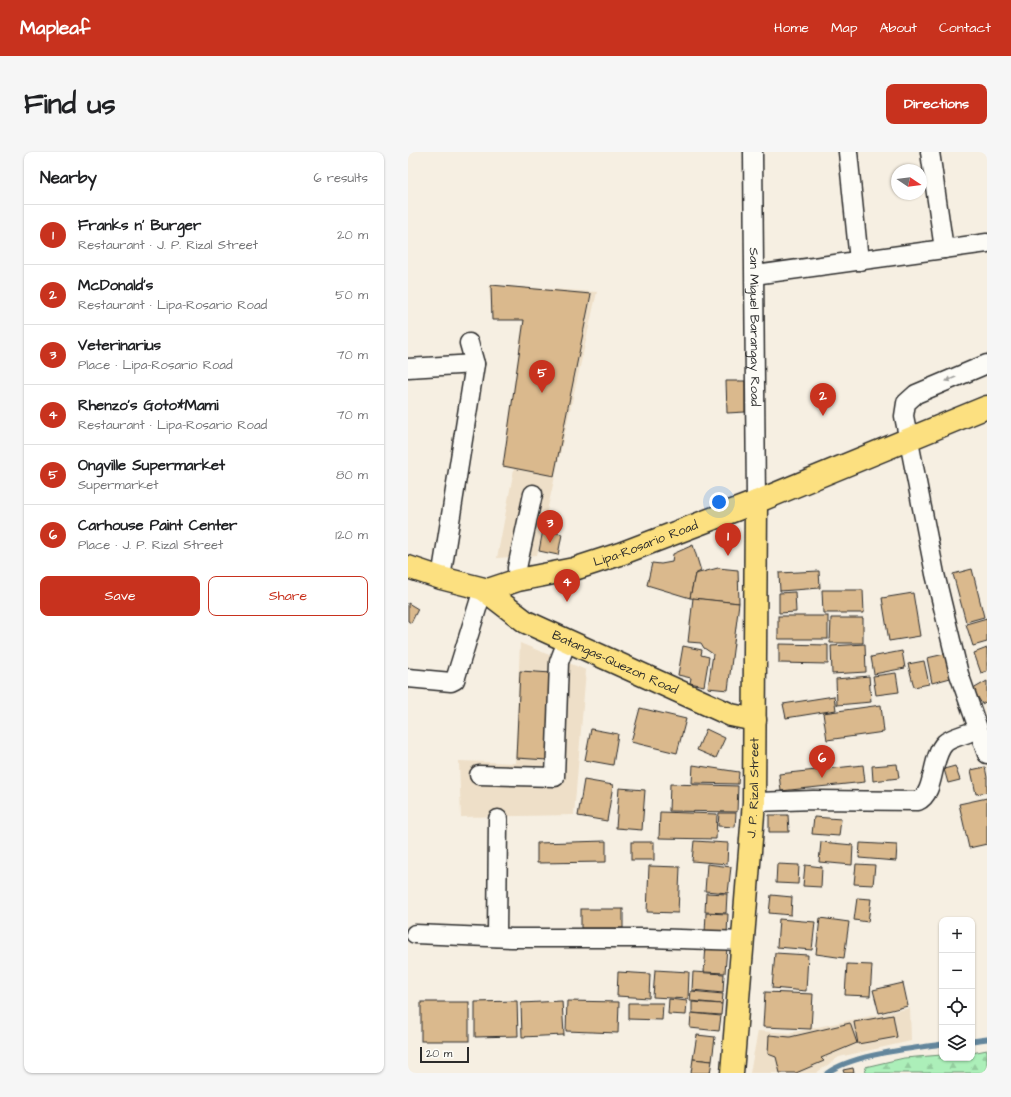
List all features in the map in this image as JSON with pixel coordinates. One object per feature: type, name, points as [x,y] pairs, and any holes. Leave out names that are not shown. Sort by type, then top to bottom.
[{"type":"main road","name":"Lipa-Rosario Road","points":[[408,567],[441,578],[484,589],[494,589],[518,580],[559,573],[596,562],[756,502],[910,440],[987,407]]},
{"type":"main road","name":"J. P. Rizal Street","points":[[732,1073],[744,941],[754,802],[756,502]]},
{"type":"main road","name":"Batangas-Quezon Road","points":[[484,589],[491,593],[522,620],[731,715],[755,720]]},
{"type":"street","name":"San Miguel Barangay Road","points":[[753,152],[756,502]]},
{"type":"street","points":[[848,152],[859,261]]},
{"type":"street","points":[[930,152],[944,249]]},
{"type":"street","points":[[755,275],[987,244]]},
{"type":"street","points":[[441,578],[475,364],[469,343]]},
{"type":"street","points":[[408,368],[475,364]]},
{"type":"street","points":[[987,364],[910,398],[906,403],[904,416],[910,440],[935,574],[959,674],[987,754]]},
{"type":"street","points":[[518,580],[517,568],[533,494]]},
{"type":"street","points":[[408,678],[451,682],[455,680],[484,589]]},
{"type":"street","points":[[479,775],[555,777],[558,670],[561,656],[567,641]]},
{"type":"street","points":[[754,802],[814,800],[918,801],[925,797],[928,791],[936,759],[942,747],[950,740],[968,733]]},
{"type":"street","points":[[497,937],[498,819]]},
{"type":"street","points":[[415,934],[497,937],[648,938],[744,941]]},
{"type":"shaded area","points":[[489,285],[597,292],[537,555],[497,558],[514,469],[502,467],[523,320],[492,320]]},
{"type":"shaded area","points":[[520,643],[586,670],[574,815],[461,817],[459,761],[515,763]]},
{"type":"shaded area","points":[[910,1008],[911,1041],[839,1057],[816,1073],[750,1073],[758,1031],[789,1033]]},
{"type":"green space","points":[[987,1050],[987,1073],[866,1073],[865,1067],[904,1058],[939,1055],[939,1061],[975,1061],[975,1052]]},
{"type":"building","points":[[491,285],[591,294],[554,476],[503,466],[524,320],[492,320]]},
{"type":"building","points":[[726,381],[745,381],[745,412],[727,413]]},
{"type":"building","points":[[543,530],[562,534],[558,555],[539,551]]},
{"type":"building","points":[[693,545],[701,571],[695,574],[690,598],[647,585],[652,563],[661,564],[672,562],[673,554]]},
{"type":"building","points":[[718,568],[738,570],[739,603],[690,598],[695,574]]},
{"type":"building","points":[[972,569],[984,617],[966,622],[953,574]]},
{"type":"building","points":[[819,571],[820,588],[780,591],[779,573]]},
{"type":"building","points":[[822,590],[863,590],[864,613],[823,613]]},
{"type":"building","points":[[795,592],[796,612],[779,613],[779,593]]},
{"type":"building","points":[[913,593],[920,636],[889,641],[882,598]]},
{"type":"building","points":[[693,598],[739,603],[728,690],[708,688],[713,654],[704,648],[701,643],[688,642]]},
{"type":"building","points":[[408,603],[418,609],[411,623],[408,621]]},
{"type":"building","points":[[778,616],[828,616],[828,639],[778,639]]},
{"type":"building","points":[[831,618],[863,618],[863,643],[830,643]]},
{"type":"building","points":[[987,618],[987,642],[973,646],[966,624]]},
{"type":"building","points":[[779,644],[828,645],[828,664],[779,663]]},
{"type":"building","points":[[865,644],[866,672],[832,674],[831,646]]},
{"type":"building","points":[[683,646],[702,650],[701,655],[709,657],[704,686],[690,683],[691,678],[678,675]]},
{"type":"building","points":[[987,648],[987,671],[981,673],[974,653]]},
{"type":"building","points":[[902,651],[905,668],[874,674],[871,657]]},
{"type":"building","points":[[949,653],[954,677],[932,683],[927,658]]},
{"type":"building","points":[[924,661],[929,684],[914,687],[908,664]]},
{"type":"building","points":[[520,671],[552,673],[548,760],[516,758]]},
{"type":"building","points":[[896,673],[899,692],[876,695],[873,676]]},
{"type":"building","points":[[869,676],[871,702],[837,705],[836,679]]},
{"type":"building","points":[[987,681],[987,701],[982,704],[973,689]]},
{"type":"building","points":[[834,696],[836,710],[786,718],[783,704]]},
{"type":"building","points":[[881,705],[884,732],[827,740],[823,713]]},
{"type":"building","points":[[640,708],[686,719],[677,753],[631,742]]},
{"type":"building","points":[[591,729],[618,734],[613,765],[585,760]]},
{"type":"building","points":[[706,729],[725,738],[716,758],[697,750]]},
{"type":"building","points":[[897,764],[899,778],[873,781],[872,766]]},
{"type":"building","points":[[693,765],[739,772],[738,784],[692,783]]},
{"type":"building","points":[[863,765],[865,782],[781,791],[779,774]]},
{"type":"building","points":[[955,766],[960,780],[948,783],[944,769]]},
{"type":"building","points":[[985,767],[987,792],[976,794],[971,770]]},
{"type":"building","points":[[584,780],[613,785],[607,821],[578,816]]},
{"type":"building","points":[[670,784],[738,786],[737,812],[669,811]]},
{"type":"building","points":[[619,788],[645,790],[642,830],[616,828]]},
{"type":"building","points":[[987,798],[987,844],[969,848],[959,804]]},
{"type":"building","points":[[660,812],[717,814],[716,839],[659,838]]},
{"type":"building","points":[[719,813],[736,813],[735,827],[718,826]]},
{"type":"building","points":[[769,815],[788,815],[789,832],[769,832]]},
{"type":"building","points":[[814,817],[841,819],[839,836],[812,834]]},
{"type":"building","points":[[606,841],[606,862],[537,863],[537,843]]},
{"type":"building","points":[[694,841],[728,843],[727,864],[692,861]]},
{"type":"building","points":[[631,842],[654,842],[654,860],[631,860]]},
{"type":"building","points":[[821,842],[853,845],[852,865],[819,862]]},
{"type":"building","points":[[860,843],[897,845],[896,861],[859,858]]},
{"type":"building","points":[[707,864],[731,867],[728,893],[705,891]]},
{"type":"building","points":[[777,864],[799,865],[798,884],[776,883]]},
{"type":"building","points":[[856,864],[875,865],[873,885],[854,884]]},
{"type":"building","points":[[805,865],[822,867],[821,887],[803,886]]},
{"type":"building","points":[[649,866],[680,867],[678,913],[647,912]]},
{"type":"building","points":[[706,893],[727,894],[726,913],[705,912]]},
{"type":"building","points":[[771,895],[792,897],[791,915],[769,913]]},
{"type":"building","points":[[857,898],[871,899],[868,922],[854,920]]},
{"type":"building","points":[[581,909],[623,909],[623,928],[581,928]]},
{"type":"building","points":[[706,913],[728,914],[727,934],[705,933]]},
{"type":"building","points":[[820,918],[849,922],[844,958],[816,954]]},
{"type":"building","points":[[779,919],[815,922],[812,950],[777,947]]},
{"type":"building","points":[[706,946],[727,947],[725,973],[704,972]]},
{"type":"building","points":[[775,953],[808,955],[806,991],[772,988]]},
{"type":"building","points":[[847,964],[872,965],[870,996],[845,995]]},
{"type":"building","points":[[655,970],[689,972],[688,999],[653,997]]},
{"type":"building","points":[[618,972],[650,974],[649,998],[617,996]]},
{"type":"building","points":[[693,972],[724,974],[723,993],[692,990]]},
{"type":"building","points":[[903,983],[908,1006],[879,1013],[873,990]]},
{"type":"building","points":[[691,991],[723,994],[722,1004],[690,1001]]},
{"type":"building","points":[[765,992],[813,994],[811,1029],[763,1027]]},
{"type":"building","points":[[669,999],[687,1001],[686,1015],[668,1014]]},
{"type":"building","points":[[517,1001],[518,1036],[475,1037],[475,1002]]},
{"type":"building","points":[[562,1001],[564,1035],[522,1037],[521,1003]]},
{"type":"building","points":[[567,1001],[619,1002],[618,1033],[566,1031]]},
{"type":"building","points":[[421,1002],[469,1002],[469,1041],[421,1041]]},
{"type":"building","points":[[692,1002],[722,1004],[721,1015],[692,1013]]},
{"type":"building","points":[[628,1003],[663,1003],[662,1020],[628,1019]]},
{"type":"building","points":[[691,1013],[721,1016],[719,1031],[690,1028]]},
{"type":"building","points":[[893,1015],[897,1037],[858,1044],[854,1022]]},
{"type":"building","points":[[850,1023],[857,1043],[821,1058],[824,1061],[796,1073],[780,1073],[776,1057],[768,1054],[769,1035],[790,1037]]},
{"type":"building","points":[[697,1035],[715,1037],[712,1061],[693,1059]]},
{"type":"building","points":[[693,1059],[712,1061],[710,1073],[691,1073]]},
{"type":"building","points":[[853,1068],[854,1073],[844,1073],[843,1070]]},
{"type":"waterway","points":[[975,1041],[987,1039]]},
{"type":"waterway","points":[[827,1073],[852,1061],[882,1053],[939,1044]]},
{"type":"place","name":"Ongville Supermarket","points":[[542,393]]},
{"type":"place","name":"McDonald's","points":[[823,416]]},
{"type":"place","name":"Veterinarius","points":[[550,543]]},
{"type":"place","name":"Franks n' Burger","points":[[728,556]]},
{"type":"place","name":"Rhenzo's Goto*Mami","points":[[567,602]]},
{"type":"place","name":"Carhouse Paint Center","points":[[822,778]]}]
